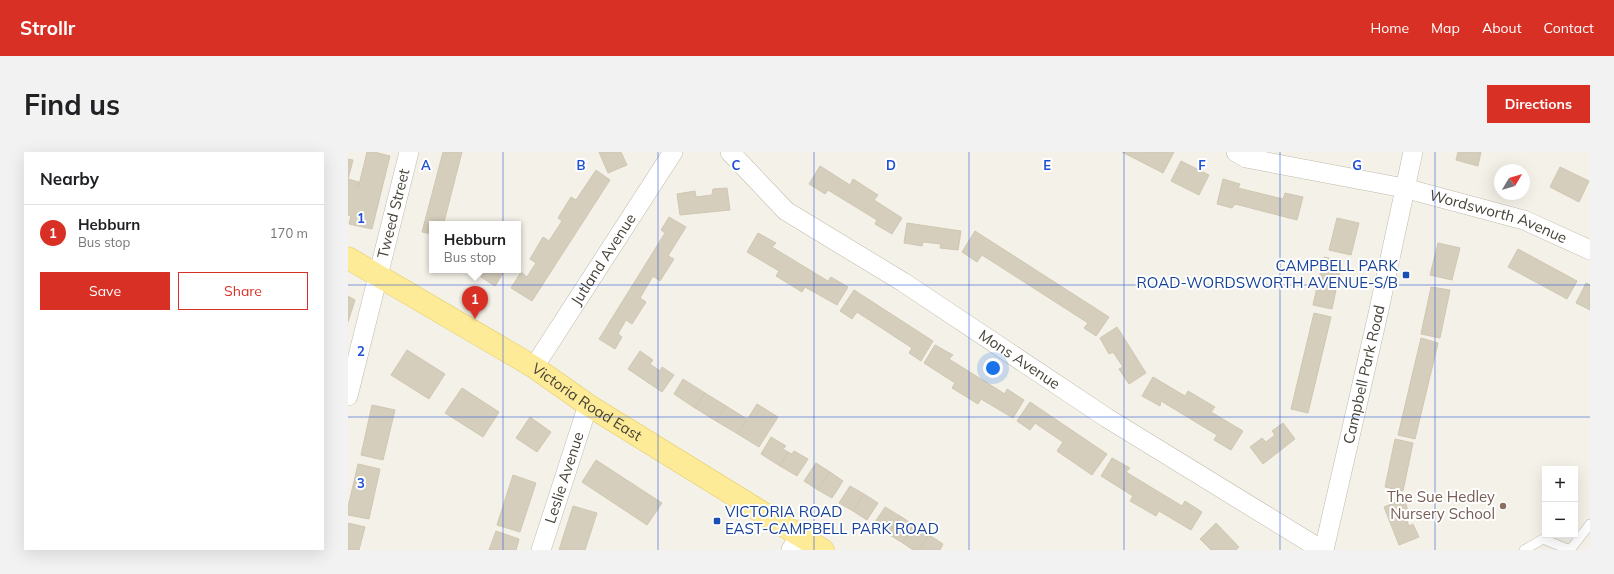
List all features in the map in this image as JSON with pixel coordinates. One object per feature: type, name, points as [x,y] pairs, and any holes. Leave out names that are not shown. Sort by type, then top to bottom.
[{"type":"main road","name":"Victoria Road East","points":[[348,258],[534,367],[588,405],[795,543],[823,550]]},
{"type":"street","name":"Tweed Street","points":[[348,396],[352,362],[378,275],[409,152]]},
{"type":"street","name":"Jutland Avenue","points":[[534,367],[673,152]]},
{"type":"street","name":"Mons Avenue","points":[[730,152],[786,211],[903,282],[1107,418],[1323,550]]},
{"type":"street","name":"Wordsworth Avenue","points":[[1236,152],[1246,158],[1404,188],[1524,220],[1590,250]]},
{"type":"street","name":"Campbell Park Road","points":[[1323,550],[1378,314],[1413,152]]},
{"type":"street","name":"Leslie Avenue","points":[[541,550],[588,405]]},
{"type":"lane","points":[[1524,550],[1543,539],[1570,550],[1590,524]]},
{"type":"building","points":[[367,152],[390,156],[372,229],[349,224],[351,216],[348,215],[348,179],[359,182],[358,189]]},
{"type":"building","points":[[443,152],[462,152],[444,221],[429,221],[429,233],[422,232]]},
{"type":"building","points":[[599,152],[621,152],[627,165],[608,173]]},
{"type":"building","points":[[1122,152],[1174,152],[1163,173]]},
{"type":"building","points":[[1458,152],[1481,152],[1478,166],[1456,160]]},
{"type":"building","points":[[348,159],[353,160],[348,179]]},
{"type":"building","points":[[1181,161],[1209,175],[1199,195],[1171,181]]},
{"type":"building","points":[[820,166],[850,185],[853,179],[878,195],[874,200],[902,218],[892,234],[875,224],[877,220],[828,190],[825,194],[809,184]]},
{"type":"building","points":[[1560,167],[1589,181],[1579,202],[1550,187]]},
{"type":"building","points":[[596,170],[610,180],[532,301],[511,288],[521,272],[527,277],[536,263],[530,259],[543,237],[549,241],[562,221],[558,218],[571,197],[576,200]]},
{"type":"building","points":[[1223,179],[1240,184],[1238,188],[1283,199],[1285,193],[1303,197],[1297,220],[1235,204],[1232,208],[1217,204]]},
{"type":"building","points":[[727,188],[730,210],[680,215],[677,194],[695,191],[696,197],[712,195],[713,189]]},
{"type":"building","points":[[669,217],[686,227],[668,256],[674,259],[660,281],[653,276],[640,298],[646,302],[632,324],[626,320],[618,334],[622,337],[615,349],[599,339],[665,233],[661,230]]},
{"type":"building","points":[[1337,218],[1359,223],[1351,255],[1329,250]]},
{"type":"building","points":[[907,223],[961,231],[958,250],[940,248],[941,244],[923,242],[922,246],[904,243]]},
{"type":"building","points":[[975,231],[1109,317],[1096,336],[1084,328],[1088,323],[982,255],[977,262],[962,252]]},
{"type":"building","points":[[758,233],[776,243],[772,247],[828,281],[831,277],[848,287],[837,305],[805,287],[802,292],[776,276],[779,271],[747,252]]},
{"type":"building","points":[[1438,243],[1460,248],[1452,280],[1430,275]]},
{"type":"building","points":[[1518,249],[1577,281],[1567,299],[1508,267]]},
{"type":"building","points":[[1324,257],[1342,261],[1332,309],[1313,305]]},
{"type":"building","points":[[481,273],[503,273],[495,286],[481,277]]},
{"type":"building","points":[[1586,283],[1590,285],[1590,310],[1576,303]]},
{"type":"building","points":[[1431,287],[1450,290],[1440,338],[1421,334]]},
{"type":"building","points":[[854,290],[933,341],[921,361],[909,353],[912,348],[857,312],[852,319],[840,311]]},
{"type":"building","points":[[348,296],[355,300],[348,322]]},
{"type":"building","points":[[1314,313],[1331,317],[1308,413],[1291,409]]},
{"type":"building","points":[[1117,327],[1146,373],[1129,384],[1119,369],[1123,367],[1113,352],[1109,354],[1100,338]]},
{"type":"building","points":[[1421,338],[1438,343],[1415,439],[1398,435]]},
{"type":"building","points":[[935,345],[953,355],[949,359],[1005,394],[1007,389],[1024,400],[1013,418],[981,399],[978,404],[952,388],[955,383],[924,363]]},
{"type":"building","points":[[407,350],[445,374],[429,399],[391,375]]},
{"type":"building","points":[[640,351],[653,360],[650,364],[660,371],[662,367],[674,375],[662,392],[628,369]]},
{"type":"building","points":[[1153,377],[1185,396],[1188,391],[1215,407],[1211,412],[1243,431],[1231,450],[1214,440],[1217,435],[1161,401],[1160,406],[1142,396]]},
{"type":"building","points":[[683,379],[705,393],[695,408],[674,394]]},
{"type":"building","points":[[462,388],[499,412],[483,437],[445,413]]},
{"type":"building","points":[[705,393],[726,406],[716,421],[695,408]]},
{"type":"building","points":[[1030,402],[1107,454],[1092,475],[1057,451],[1063,442],[1035,423],[1030,430],[1017,421]]},
{"type":"building","points":[[757,404],[778,417],[759,447],[738,434]]},
{"type":"building","points":[[372,405],[395,410],[383,460],[361,455]]},
{"type":"building","points":[[726,406],[747,419],[738,434],[716,421]]},
{"type":"building","points":[[530,417],[551,432],[537,452],[516,438]]},
{"type":"building","points":[[1283,423],[1295,439],[1263,464],[1250,447],[1262,438],[1266,442],[1275,435],[1272,431]]},
{"type":"building","points":[[771,437],[786,446],[783,449],[788,452],[780,466],[761,454]]},
{"type":"building","points":[[1395,439],[1413,443],[1403,491],[1385,487]]},
{"type":"building","points":[[794,451],[808,459],[797,476],[780,466],[788,452],[792,454]]},
{"type":"building","points":[[1112,458],[1130,468],[1126,472],[1182,506],[1185,501],[1202,512],[1191,530],[1159,511],[1156,516],[1130,501],[1133,496],[1101,476]]},
{"type":"building","points":[[596,460],[662,503],[647,525],[582,482]]},
{"type":"building","points":[[816,463],[830,472],[818,490],[804,481]]},
{"type":"building","points":[[358,464],[380,469],[369,519],[348,515],[348,507]]},
{"type":"building","points":[[830,472],[843,481],[832,498],[818,490]]},
{"type":"building","points":[[513,475],[536,483],[520,532],[497,525]]},
{"type":"building","points":[[850,486],[864,494],[853,511],[839,503]]},
{"type":"building","points":[[864,494],[878,503],[867,520],[853,511]]},
{"type":"building","points":[[1404,499],[1409,513],[1405,515],[1409,526],[1413,524],[1419,537],[1399,545],[1384,507]]},
{"type":"building","points":[[573,506],[597,513],[585,550],[559,550]]},
{"type":"building","points":[[885,507],[900,516],[888,534],[873,525]]},
{"type":"building","points":[[900,516],[914,525],[903,543],[888,534]]},
{"type":"building","points":[[348,523],[365,527],[359,550],[348,550]]},
{"type":"building","points":[[1216,523],[1239,547],[1236,550],[1211,550],[1200,539]]},
{"type":"building","points":[[914,525],[929,535],[919,550],[913,550],[903,543]]},
{"type":"building","points":[[496,531],[519,539],[516,550],[489,550]]},
{"type":"building","points":[[929,535],[943,544],[940,550],[919,550]]},
{"type":"place","name":"CAMPBELL PARK ROAD-WORDSWORTH AVENUE-S/B","points":[[1406,275]]},
{"type":"place","name":"Hebburn","points":[[475,319]]},
{"type":"place","name":"The Sue Hedley Nursery School","points":[[1503,506]]},
{"type":"place","name":"VICTORIA ROAD EAST-CAMPBELL PARK ROAD","points":[[717,521]]}]
